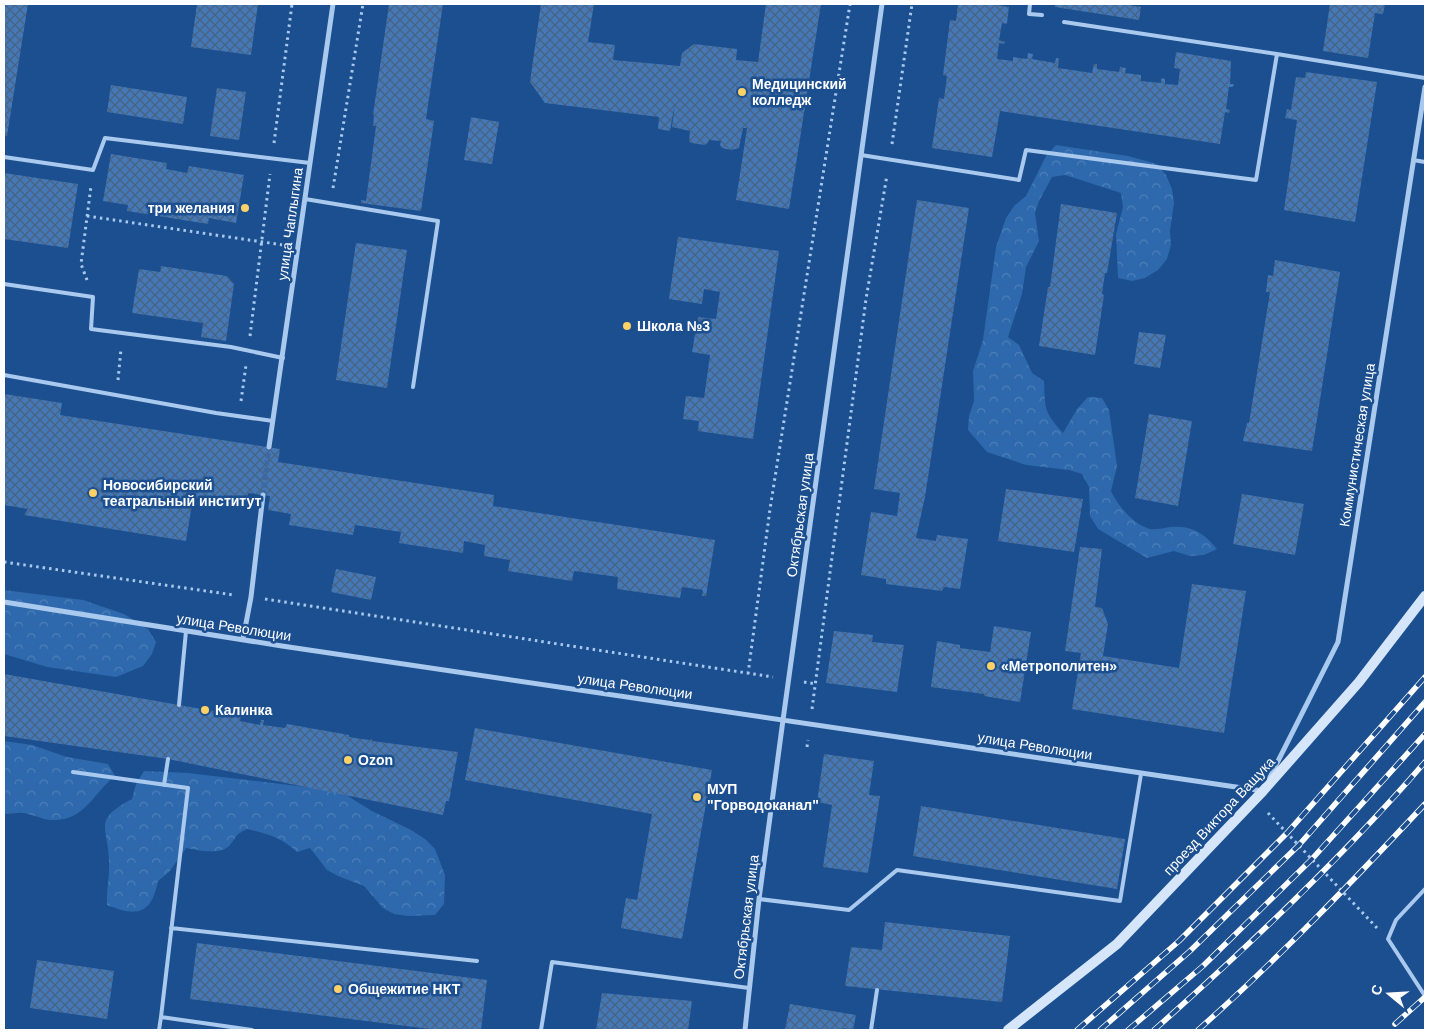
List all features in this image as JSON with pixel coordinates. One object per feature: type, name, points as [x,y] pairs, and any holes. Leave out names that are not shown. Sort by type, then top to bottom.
[{"type":"street","name":"улица Чаплыгина","points":[[269,447],[333,4]]},
{"type":"street","name":"Октябрьская улица","points":[[745,1030],[759,899],[788,680],[882,4]]},
{"type":"street","name":"Коммунистическая улица","points":[[1263,791],[1338,642],[1425,87]]},
{"type":"street","points":[[242,639],[251,597],[263,495]]},
{"type":"street","name":"проезд Виктора Ващука","points":[[1008,1030],[1117,944],[1263,791],[1359,682],[1425,596]]},
{"type":"street","name":"улица Революции","points":[[4,602],[186,631],[1263,791]]},
{"type":"lane","points":[[1030,4],[1029,14],[1042,15]]},
{"type":"lane","points":[[1064,22],[1425,78]]},
{"type":"lane","points":[[861,155],[1019,180],[1026,150],[1256,180],[1277,54]]},
{"type":"lane","points":[[4,157],[94,170],[105,138],[310,162]]},
{"type":"lane","points":[[1413,160],[1425,162]]},
{"type":"lane","points":[[305,200],[438,221],[413,387]]},
{"type":"lane","points":[[4,284],[93,297],[91,329],[248,350],[283,358]]},
{"type":"lane","points":[[4,375],[273,421]]},
{"type":"lane","points":[[179,705],[186,631]]},
{"type":"lane","points":[[164,785],[168,759]]},
{"type":"lane","points":[[73,772],[188,788],[159,1030]]},
{"type":"lane","points":[[759,899],[849,910],[897,870],[1120,901],[1141,774]]},
{"type":"lane","points":[[1425,889],[1396,920],[1388,939],[1425,996]]},
{"type":"lane","points":[[171,928],[477,961]]},
{"type":"lane","points":[[542,1030],[552,962],[749,988]]},
{"type":"lane","points":[[871,1030],[876,990]]},
{"type":"lane","points":[[161,1017],[252,1030]]},
{"type":"path","points":[[239,416],[292,4]]},
{"type":"path","points":[[331,204],[363,4]]},
{"type":"path","points":[[748,674],[770,509],[850,4]]},
{"type":"path","points":[[807,747],[865,308],[912,4]]},
{"type":"path","points":[[93,297],[81,264],[94,170]]},
{"type":"path","points":[[87,216],[299,248]]},
{"type":"path","points":[[117,395],[123,333]]},
{"type":"path","points":[[4,562],[251,597],[816,684]]},
{"type":"path","points":[[1255,800],[1388,939]]},
{"type":"green space","points":[[1056,145],[1128,156],[1157,164],[1166,175],[1172,189],[1174,203],[1170,231],[1171,245],[1167,259],[1158,270],[1145,278],[1132,281],[1118,278],[1116,234],[1123,207],[1121,193],[1065,175],[1052,177],[1039,201],[1035,213],[1039,241],[1026,267],[1022,294],[1008,337],[1019,345],[1032,373],[1044,381],[1047,410],[1052,420],[1063,433],[1077,409],[1088,397],[1102,398],[1109,410],[1117,466],[1111,491],[1127,514],[1144,527],[1150,529],[1185,527],[1197,531],[1217,549],[1204,555],[1190,556],[1174,551],[1147,558],[1098,529],[1090,516],[1089,487],[1082,474],[1069,470],[1026,465],[987,452],[968,430],[969,416],[974,401],[973,371],[983,340],[996,247],[1006,218],[1014,206],[1026,196],[1046,156]]},
{"type":"green space","points":[[4,590],[83,600],[124,614],[148,629],[156,642],[152,654],[143,666],[116,677],[47,667],[4,654]]},
{"type":"green space","points":[[4,741],[32,745],[67,757],[108,764],[115,776],[87,806],[72,816],[50,820],[23,813],[4,813]]},
{"type":"green space","points":[[144,771],[188,773],[331,790],[346,795],[372,811],[411,830],[425,839],[435,849],[445,875],[444,904],[435,915],[408,916],[394,914],[383,908],[364,886],[327,870],[310,848],[297,852],[274,837],[247,829],[238,834],[230,845],[221,850],[209,851],[186,848],[169,872],[158,881],[155,892],[147,907],[134,912],[107,905],[109,867],[105,825],[111,813],[132,799],[136,784]]},
{"type":"building","points":[[4,4],[28,4],[7,136],[4,135]]},
{"type":"building","points":[[197,4],[258,4],[251,55],[191,47]]},
{"type":"building","points":[[389,4],[443,4],[426,119],[434,121],[421,211],[361,203],[361,200],[366,201],[376,126],[373,126],[373,115]]},
{"type":"building","name":"Медицинский колледж","points":[[541,4],[594,4],[588,42],[615,45],[613,60],[680,66],[682,53],[694,44],[737,49],[736,60],[758,62],[766,4],[821,4],[789,209],[736,200],[747,128],[743,128],[739,148],[731,150],[722,148],[720,145],[721,141],[709,140],[705,145],[691,143],[689,141],[690,131],[672,127],[675,103],[670,131],[658,129],[659,117],[545,103],[530,82]]},
{"type":"building","points":[[958,4],[990,4],[1009,7],[1007,24],[1002,23],[999,40],[1005,42],[1004,44],[999,43],[997,59],[1013,61],[1013,57],[1027,59],[1028,53],[1033,54],[1032,59],[1055,63],[1056,58],[1059,58],[1058,68],[1092,73],[1094,64],[1097,64],[1097,69],[1119,72],[1120,67],[1126,68],[1125,73],[1141,75],[1141,81],[1161,83],[1161,78],[1165,79],[1165,84],[1178,85],[1180,69],[1174,68],[1176,52],[1231,61],[1230,84],[1234,84],[1233,87],[1229,87],[1226,109],[1230,110],[1229,113],[1225,112],[1220,144],[1000,111],[992,157],[932,148],[939,98],[944,99],[947,76],[943,75],[950,20],[956,21]]},
{"type":"building","points":[[1055,4],[1122,4],[1141,7],[1139,20],[1055,7]]},
{"type":"building","points":[[1330,4],[1385,4],[1383,14],[1375,13],[1368,58],[1323,51]]},
{"type":"building","points":[[1306,72],[1377,82],[1355,222],[1284,210],[1297,120],[1285,118],[1287,109],[1291,110],[1296,77],[1305,78]]},
{"type":"building","points":[[111,85],[187,97],[183,124],[107,112]]},
{"type":"building","points":[[217,88],[246,92],[239,140],[210,136]]},
{"type":"building","points":[[471,117],[499,122],[492,164],[464,160]]},
{"type":"building","points":[[111,154],[167,163],[166,169],[187,173],[189,166],[244,175],[236,223],[209,218],[208,224],[127,211],[128,205],[103,201]]},
{"type":"building","points":[[4,173],[78,184],[68,248],[4,239]]},
{"type":"building","points":[[917,200],[969,208],[925,497],[916,538],[936,541],[937,535],[968,539],[960,589],[944,587],[942,591],[886,584],[886,579],[861,575],[871,512],[897,516],[900,493],[874,489]]},
{"type":"building","points":[[1061,204],[1117,213],[1107,273],[1105,273],[1102,294],[1104,295],[1095,355],[1039,346],[1048,287],[1050,287]]},
{"type":"building","points":[[678,237],[779,251],[753,439],[698,431],[699,421],[683,419],[686,396],[704,398],[710,355],[692,352],[698,317],[716,319],[720,292],[704,289],[702,304],[669,299]]},
{"type":"building","points":[[356,243],[407,250],[387,388],[336,380]]},
{"type":"building","points":[[1275,260],[1340,272],[1312,451],[1243,441],[1247,423],[1249,423],[1270,292],[1266,292],[1268,275],[1273,276]]},
{"type":"building","points":[[161,266],[227,276],[234,284],[226,341],[201,337],[203,323],[132,313],[139,269],[160,272]]},
{"type":"building","points":[[1139,332],[1166,335],[1160,368],[1134,364]]},
{"type":"building","points":[[4,394],[62,403],[60,415],[280,449],[278,462],[494,495],[493,506],[715,540],[706,596],[702,596],[703,590],[682,587],[680,598],[617,589],[618,577],[574,571],[572,581],[508,571],[510,560],[484,556],[485,545],[464,541],[463,553],[399,543],[401,532],[355,525],[353,535],[289,525],[291,514],[268,510],[270,496],[248,493],[246,506],[193,498],[186,541],[24,515],[28,509],[4,505]]},
{"type":"building","points":[[1149,414],[1192,421],[1178,506],[1135,498]]},
{"type":"building","points":[[1006,489],[1083,499],[1074,552],[998,541]]},
{"type":"building","points":[[1242,494],[1304,504],[1295,555],[1233,544]]},
{"type":"building","points":[[1080,547],[1102,549],[1095,607],[1102,608],[1108,624],[1103,656],[1179,668],[1192,584],[1246,591],[1224,733],[1072,709],[1081,653],[1065,651]]},
{"type":"building","points":[[336,569],[376,577],[371,600],[331,592]]},
{"type":"building","points":[[994,626],[1031,632],[1020,702],[984,696],[984,694],[931,687],[937,641],[960,645],[960,648],[990,652]]},
{"type":"building","points":[[834,631],[873,635],[872,642],[904,645],[897,692],[826,683]]},
{"type":"building","points":[[4,674],[241,716],[240,721],[260,725],[261,720],[264,720],[263,725],[285,728],[287,724],[349,735],[349,737],[372,739],[372,741],[458,752],[449,801],[446,801],[443,815],[168,759],[4,736]]},
{"type":"building","points":[[475,728],[712,770],[682,939],[621,928],[626,898],[637,900],[652,814],[465,780]]},
{"type":"building","points":[[824,754],[874,761],[869,795],[880,796],[868,873],[823,867],[832,805],[817,802]]},
{"type":"building","points":[[921,806],[1125,839],[1117,889],[913,856]]},
{"type":"building","points":[[885,922],[1010,936],[1002,1002],[845,986],[851,947],[882,950]]},
{"type":"building","name":"Общежитие НКТ","points":[[197,943],[487,980],[481,1030],[438,1030],[190,999]]},
{"type":"building","points":[[37,960],[114,971],[107,1019],[30,1008]]},
{"type":"building","points":[[602,993],[692,1001],[688,1030],[596,1030]]},
{"type":"building","points":[[790,1004],[856,1015],[853,1030],[843,1028],[843,1030],[785,1030]]},
{"type":"tunnel","points":[[263,495],[269,447]]},
{"type":"railway","points":[[1077,1030],[1179,941],[1287,833],[1425,677]]},
{"type":"railway","points":[[1100,1030],[1190,951],[1299,845],[1425,702]]},
{"type":"railway","points":[[1128,1030],[1203,966],[1312,859],[1425,734]]},
{"type":"railway","points":[[1154,1030],[1225,966],[1328,867],[1425,762]]},
{"type":"railway","points":[[1198,1030],[1314,920],[1425,804]]},
{"type":"railway","points":[[1395,1024],[1425,997]]},
{"type":"place","name":"Медицинский колледж","points":[[742,92]]},
{"type":"place","name":"три желания","points":[[245,208]]},
{"type":"place","name":"Школа №3","points":[[627,326]]},
{"type":"place","name":"Новосибирский театральный институт","points":[[93,493]]},
{"type":"place","name":"«Метрополитен»","points":[[991,666]]},
{"type":"place","name":"Калинка","points":[[205,710]]},
{"type":"place","name":"Ozon","points":[[348,760]]},
{"type":"place","name":"МУП \"Горводоканал\"","points":[[697,797]]},
{"type":"place","name":"Общежитие НКТ","points":[[338,989]]}]
